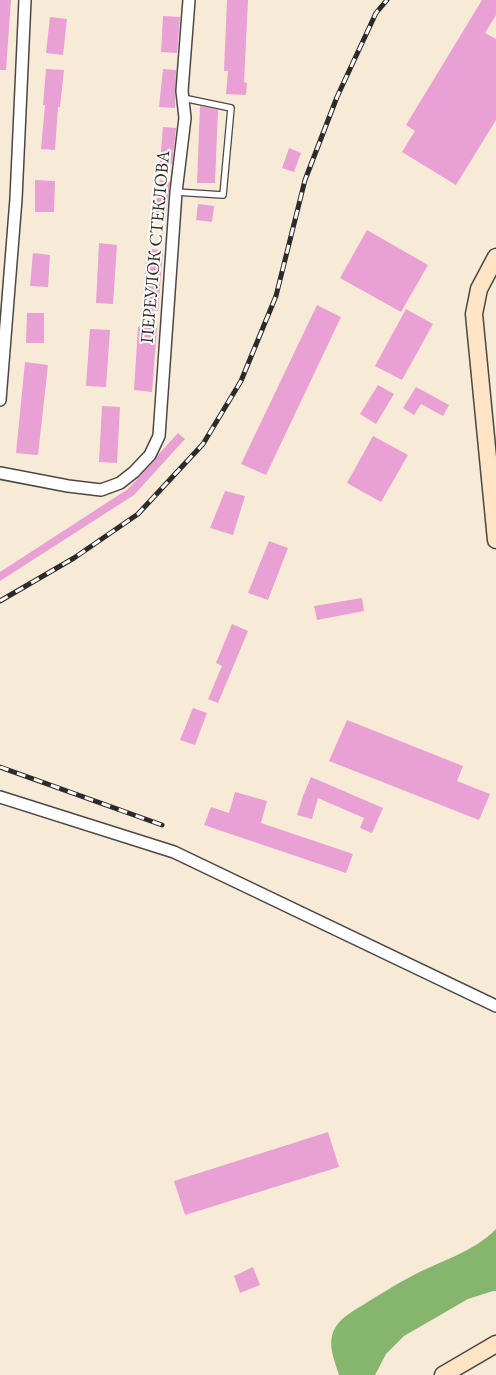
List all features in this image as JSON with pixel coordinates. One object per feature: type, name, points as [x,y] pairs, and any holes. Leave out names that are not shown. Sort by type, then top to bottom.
[{"type":"main road","points":[[496,257],[479,289],[474,314],[496,540]]},
{"type":"main road","points":[[443,1375],[496,1344]]},
{"type":"street","points":[[0,400],[16,199],[25,0]]},
{"type":"street","name":"ПЕРЕУЛОК СТЕКЛОВА","points":[[0,473],[100,490],[120,483],[134,472],[150,454],[159,436],[176,192],[186,118],[182,91],[189,0]]},
{"type":"street","points":[[0,797],[174,852],[496,1006]]},
{"type":"lane","points":[[176,192],[223,195],[231,108],[183,98]]},
{"type":"green space","points":[[496,1229],[496,1291],[468,1299],[404,1336],[386,1354],[375,1375],[339,1375],[332,1353],[331,1341],[336,1326],[343,1318],[406,1279],[478,1244]]},
{"type":"building","points":[[0,0],[11,0],[6,70],[0,70]]},
{"type":"building","points":[[227,0],[248,0],[244,82],[247,83],[246,95],[226,94],[228,71],[224,71]]},
{"type":"building","points":[[482,0],[496,0],[496,15],[485,33],[496,39],[496,120],[456,185],[402,152],[415,131],[406,125]]},
{"type":"building","points":[[163,16],[180,17],[177,53],[161,52]]},
{"type":"building","points":[[50,17],[67,19],[63,55],[46,53]]},
{"type":"building","points":[[46,69],[64,70],[60,107],[58,107],[55,150],[41,149]]},
{"type":"building","points":[[163,69],[176,70],[175,108],[159,107]]},
{"type":"building","points":[[200,106],[218,110],[215,183],[197,183]]},
{"type":"building","points":[[163,127],[176,128],[172,164],[160,163]]},
{"type":"building","points":[[289,148],[301,153],[294,172],[282,168]]},
{"type":"building","points":[[35,180],[55,181],[54,212],[35,212]]},
{"type":"building","points":[[160,180],[170,182],[165,222],[153,220]]},
{"type":"building","points":[[198,204],[214,206],[212,222],[196,220]]},
{"type":"building","points":[[367,230],[428,265],[401,312],[340,278]]},
{"type":"building","points":[[99,243],[117,245],[113,304],[96,303]]},
{"type":"building","points":[[147,249],[163,250],[158,311],[142,310]]},
{"type":"building","points":[[33,253],[50,255],[48,287],[30,286]]},
{"type":"building","points":[[317,305],[341,317],[266,475],[241,464]]},
{"type":"building","points":[[406,309],[433,324],[402,380],[375,366]]},
{"type":"building","points":[[27,313],[44,313],[44,343],[26,343]]},
{"type":"building","points":[[138,327],[157,328],[152,392],[134,390]]},
{"type":"building","points":[[90,329],[110,330],[106,387],[86,386]]},
{"type":"building","points":[[25,362],[48,365],[38,455],[16,453]]},
{"type":"building","points":[[378,385],[394,394],[376,424],[360,414]]},
{"type":"building","points":[[416,387],[449,405],[443,416],[421,404],[414,415],[403,408]]},
{"type":"building","points":[[102,406],[120,407],[117,463],[99,462]]},
{"type":"building","points":[[178,433],[185,439],[134,495],[0,581],[0,572],[128,489]]},
{"type":"building","points":[[373,436],[408,455],[381,502],[347,483]]},
{"type":"building","points":[[225,491],[245,496],[233,535],[210,528]]},
{"type":"building","points":[[269,541],[288,548],[268,600],[248,593]]},
{"type":"building","points":[[362,598],[364,611],[317,620],[314,606]]},
{"type":"building","points":[[232,624],[248,631],[218,703],[208,699],[222,666],[216,663]]},
{"type":"building","points":[[193,708],[207,713],[195,745],[180,740]]},
{"type":"building","points":[[347,720],[463,766],[457,781],[490,794],[479,820],[329,761]]},
{"type":"building","points":[[311,777],[383,808],[372,833],[360,828],[364,818],[318,798],[312,819],[297,815]]},
{"type":"building","points":[[235,792],[267,801],[261,823],[353,854],[346,873],[204,825],[211,807],[229,813]]},
{"type":"building","points":[[328,1132],[339,1167],[185,1215],[174,1181]]},
{"type":"building","points":[[253,1267],[260,1285],[240,1293],[234,1276]]},
{"type":"railway","points":[[0,601],[74,558],[138,514],[203,444],[241,381],[276,296],[305,180],[337,97],[376,13],[387,0]]},
{"type":"railway","points":[[0,767],[162,825]]}]
